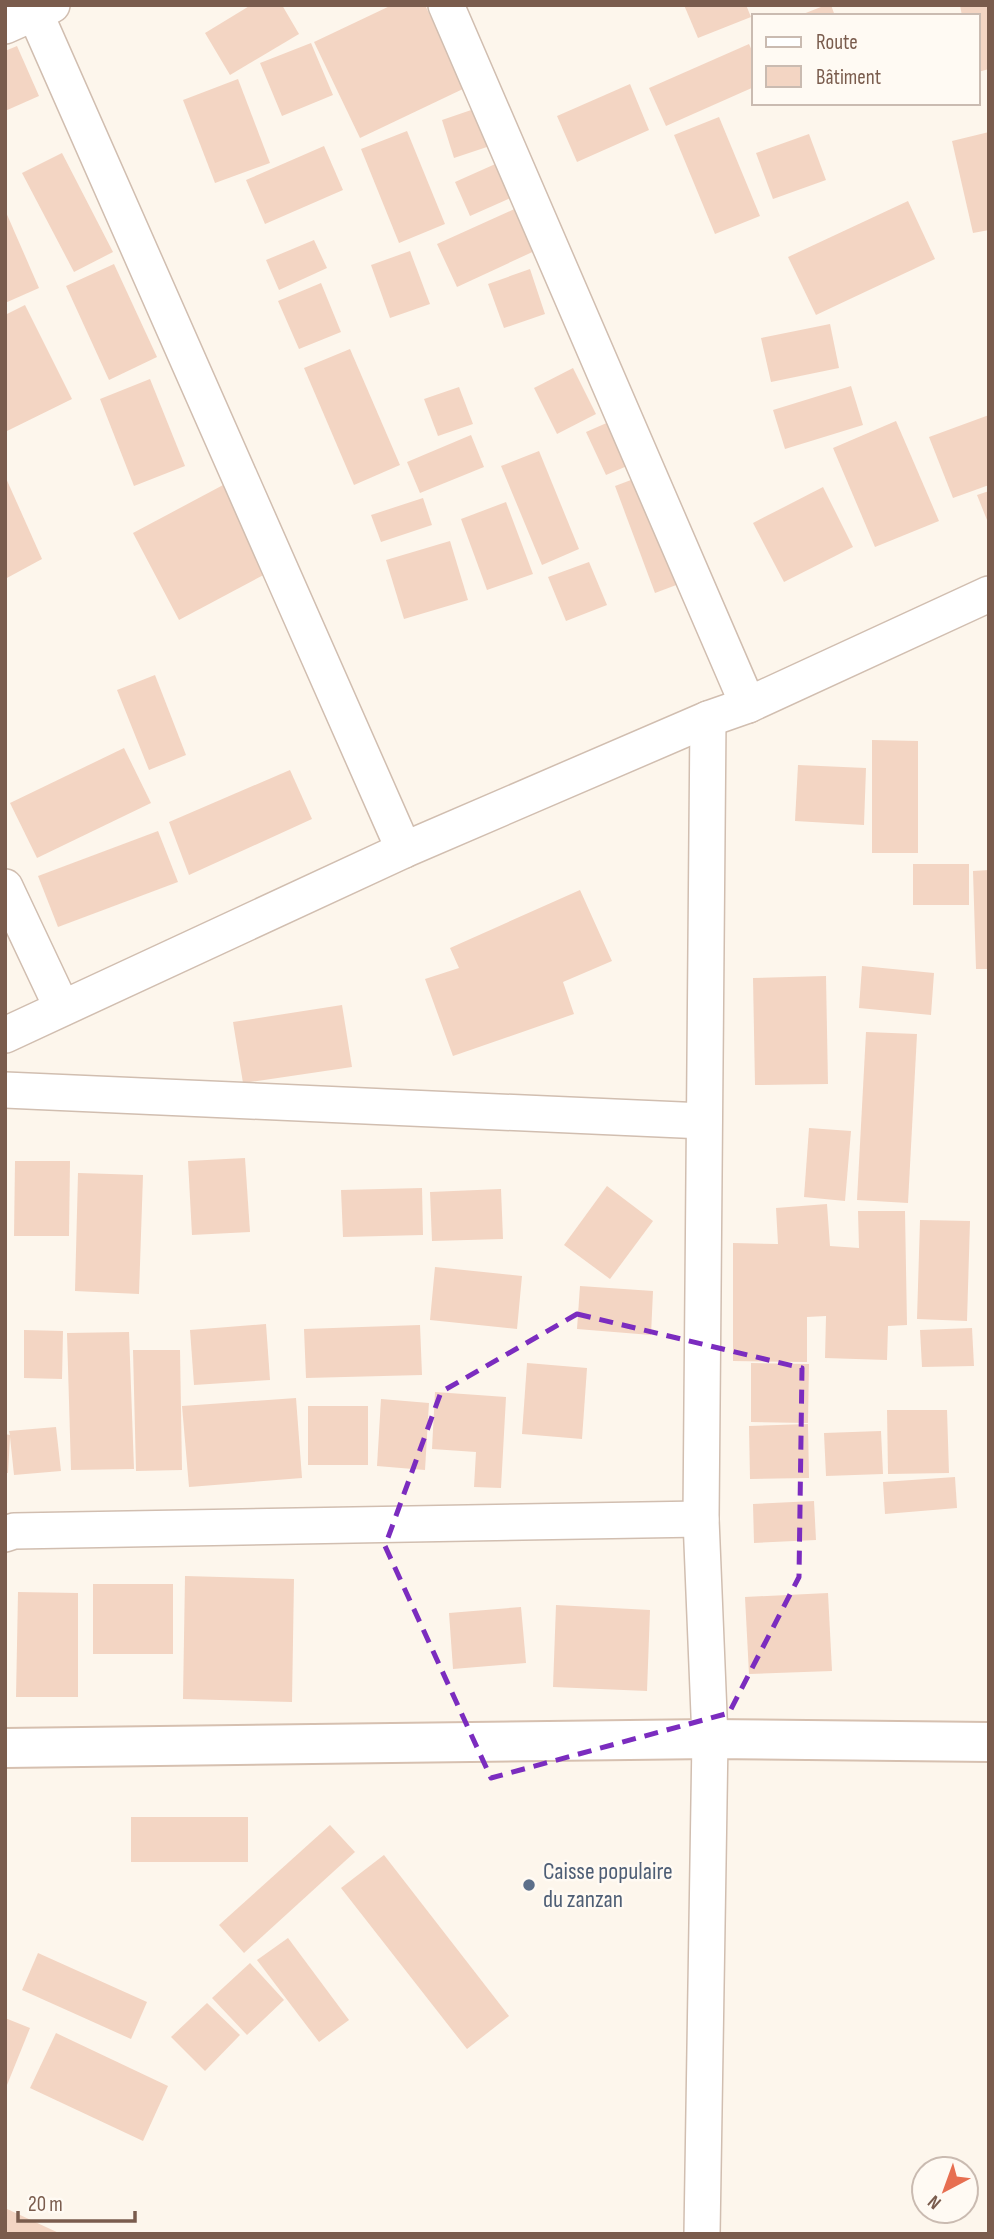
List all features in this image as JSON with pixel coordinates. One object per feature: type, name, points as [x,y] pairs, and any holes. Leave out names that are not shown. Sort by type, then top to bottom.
[{"type":"street","points":[[446,5],[748,705]]},
{"type":"street","points":[[31,15],[404,850]]},
{"type":"street","points":[[5,1035],[404,850],[708,719],[748,705],[989,594]]},
{"type":"street","points":[[702,2234],[710,1739],[701,1519],[708,719]]},
{"type":"street","points":[[5,887],[62,1008]]},
{"type":"street","points":[[5,1090],[704,1122]]},
{"type":"street","points":[[5,1534],[28,1531],[701,1519]]},
{"type":"street","points":[[5,1748],[710,1739],[989,1742]]},
{"type":"highlighted area","points":[[577,1314],[802,1368],[799,1577],[729,1713],[491,1778],[385,1546],[441,1392]]},
{"type":"building","points":[[251,5],[282,5],[299,34],[230,75],[205,33]]},
{"type":"building","points":[[392,5],[425,5],[465,88],[360,138],[314,42]]},
{"type":"building","points":[[684,5],[746,5],[751,17],[698,38]]},
{"type":"building","points":[[831,5],[834,14],[803,14]]},
{"type":"building","points":[[960,5],[989,5],[989,69],[980,71],[980,14],[962,14]]},
{"type":"building","points":[[311,43],[333,95],[282,116],[260,63]]},
{"type":"building","points":[[749,44],[752,51],[752,88],[666,126],[649,88]]},
{"type":"building","points":[[17,46],[39,96],[5,111],[5,51]]},
{"type":"building","points":[[238,79],[270,163],[215,183],[183,100]]},
{"type":"building","points":[[630,84],[649,130],[577,162],[557,116]]},
{"type":"building","points":[[480,107],[493,145],[454,158],[442,120]]},
{"type":"building","points":[[719,117],[760,216],[715,234],[674,135]]},
{"type":"building","points":[[407,131],[445,224],[399,243],[361,149]]},
{"type":"building","points":[[989,132],[989,230],[973,233],[952,141]]},
{"type":"building","points":[[809,134],[826,180],[773,199],[756,153]]},
{"type":"building","points":[[324,146],[343,190],[265,224],[246,180]]},
{"type":"building","points":[[62,153],[113,252],[74,272],[22,173]]},
{"type":"building","points":[[502,161],[517,195],[470,216],[455,182]]},
{"type":"building","points":[[908,201],[935,259],[816,315],[788,257]]},
{"type":"building","points":[[521,206],[541,248],[457,287],[437,244]]},
{"type":"building","points":[[5,210],[39,288],[5,303]]},
{"type":"building","points":[[314,240],[327,268],[279,290],[266,260]]},
{"type":"building","points":[[410,251],[430,304],[390,318],[371,265]]},
{"type":"building","points":[[114,264],[157,357],[109,380],[66,286]]},
{"type":"building","points":[[530,269],[545,314],[504,328],[488,284]]},
{"type":"building","points":[[321,283],[341,332],[299,349],[278,301]]},
{"type":"building","points":[[25,305],[72,399],[5,432],[5,315]]},
{"type":"building","points":[[830,324],[839,368],[771,382],[761,338]]},
{"type":"building","points":[[350,349],[400,465],[354,485],[304,368]]},
{"type":"building","points":[[573,368],[596,414],[557,434],[534,388]]},
{"type":"building","points":[[150,379],[185,466],[134,486],[100,399]]},
{"type":"building","points":[[851,386],[863,425],[785,449],[773,410]]},
{"type":"building","points":[[459,387],[473,424],[438,436],[424,399]]},
{"type":"building","points":[[634,411],[653,455],[606,475],[586,432]]},
{"type":"building","points":[[989,415],[989,485],[953,498],[929,437]]},
{"type":"building","points":[[896,421],[939,521],[875,547],[833,448]]},
{"type":"building","points":[[471,435],[484,467],[420,493],[407,462]]},
{"type":"building","points":[[539,451],[579,549],[542,565],[501,466]]},
{"type":"building","points":[[655,471],[695,578],[655,593],[615,486]]},
{"type":"building","points":[[5,476],[42,559],[5,579]]},
{"type":"building","points":[[225,484],[271,571],[179,620],[133,533]]},
{"type":"building","points":[[823,487],[853,547],[784,582],[753,523]]},
{"type":"building","points":[[989,491],[989,525],[977,495]]},
{"type":"building","points":[[423,498],[432,525],[381,542],[371,515]]},
{"type":"building","points":[[506,502],[533,574],[487,590],[461,519]]},
{"type":"building","points":[[450,541],[468,600],[404,619],[386,560]]},
{"type":"building","points":[[589,562],[607,605],[566,621],[548,577]]},
{"type":"building","points":[[155,675],[186,755],[149,770],[117,690]]},
{"type":"building","points":[[872,740],[918,741],[918,853],[872,853]]},
{"type":"building","points":[[124,748],[151,803],[37,858],[10,803]]},
{"type":"building","points":[[798,765],[866,768],[864,825],[795,821]]},
{"type":"building","points":[[290,770],[312,819],[189,875],[169,822]]},
{"type":"building","points":[[158,831],[178,882],[58,927],[38,876]]},
{"type":"building","points":[[913,864],[969,864],[969,905],[913,905]]},
{"type":"building","points":[[989,870],[989,969],[976,969],[973,871]]},
{"type":"building","points":[[580,890],[612,961],[563,982],[574,1014],[453,1056],[425,979],[459,968],[450,948]]},
{"type":"building","points":[[862,966],[934,973],[931,1015],[859,1008]]},
{"type":"building","points":[[826,976],[828,1084],[755,1085],[753,978]]},
{"type":"building","points":[[342,1005],[352,1067],[243,1083],[233,1022]]},
{"type":"building","points":[[866,1032],[917,1034],[908,1203],[857,1200]]},
{"type":"building","points":[[809,1128],[851,1131],[845,1201],[804,1197]]},
{"type":"building","points":[[245,1158],[250,1232],[192,1235],[188,1161]]},
{"type":"building","points":[[15,1161],[70,1161],[69,1236],[14,1236]]},
{"type":"building","points":[[78,1173],[143,1175],[139,1294],[75,1291]]},
{"type":"building","points":[[607,1186],[653,1221],[610,1279],[564,1245]]},
{"type":"building","points":[[422,1188],[423,1235],[343,1237],[341,1190]]},
{"type":"building","points":[[501,1189],[503,1239],[432,1241],[430,1192]]},
{"type":"building","points":[[827,1204],[830,1246],[859,1248],[858,1211],[905,1211],[907,1325],[888,1326],[887,1360],[825,1358],[826,1316],[807,1317],[807,1362],[733,1361],[733,1243],[778,1244],[776,1208]]},
{"type":"building","points":[[920,1220],[970,1221],[967,1321],[917,1319]]},
{"type":"building","points":[[435,1267],[522,1276],[517,1329],[430,1320]]},
{"type":"building","points":[[580,1286],[653,1291],[651,1335],[577,1329]]},
{"type":"building","points":[[266,1324],[270,1380],[194,1385],[190,1330]]},
{"type":"building","points":[[420,1325],[422,1375],[306,1378],[304,1329]]},
{"type":"building","points":[[972,1328],[974,1366],[922,1367],[920,1330]]},
{"type":"building","points":[[24,1330],[63,1331],[62,1379],[24,1378]]},
{"type":"building","points":[[129,1332],[134,1469],[71,1470],[67,1333]]},
{"type":"building","points":[[133,1350],[180,1350],[182,1470],[136,1471]]},
{"type":"building","points":[[527,1363],[587,1368],[582,1439],[522,1434]]},
{"type":"building","points":[[751,1363],[809,1364],[808,1423],[751,1422]]},
{"type":"building","points":[[435,1392],[506,1397],[501,1488],[474,1487],[476,1452],[432,1449]]},
{"type":"building","points":[[296,1398],[302,1478],[189,1487],[182,1406]]},
{"type":"building","points":[[381,1399],[429,1403],[425,1470],[377,1466]]},
{"type":"building","points":[[308,1406],[368,1406],[368,1465],[308,1465]]},
{"type":"building","points":[[887,1410],[947,1410],[949,1473],[888,1474]]},
{"type":"building","points":[[808,1424],[809,1478],[750,1479],[749,1426]]},
{"type":"building","points":[[56,1427],[61,1471],[14,1475],[10,1437],[8,1473],[5,1473],[5,1434],[10,1435],[9,1431]]},
{"type":"building","points":[[881,1431],[883,1474],[826,1476],[824,1433]]},
{"type":"building","points":[[955,1477],[957,1508],[885,1514],[883,1482]]},
{"type":"building","points":[[814,1501],[816,1540],[754,1543],[753,1504]]},
{"type":"building","points":[[185,1576],[294,1579],[292,1702],[183,1699]]},
{"type":"building","points":[[93,1584],[173,1584],[173,1654],[93,1654]]},
{"type":"building","points":[[18,1592],[78,1593],[78,1697],[16,1697]]},
{"type":"building","points":[[828,1593],[832,1671],[749,1674],[745,1597]]},
{"type":"building","points":[[556,1605],[650,1610],[647,1691],[553,1687]]},
{"type":"building","points":[[521,1607],[526,1663],[453,1669],[449,1613]]},
{"type":"building","points":[[131,1817],[248,1817],[248,1862],[131,1862]]},
{"type":"building","points":[[330,1825],[355,1852],[244,1953],[219,1925]]},
{"type":"building","points":[[384,1855],[509,2016],[467,2049],[341,1888]]},
{"type":"building","points":[[288,1938],[349,2020],[319,2042],[257,1960]]},
{"type":"building","points":[[38,1953],[147,2002],[131,2039],[22,1990]]},
{"type":"building","points":[[250,1963],[284,2000],[247,2035],[212,1998]]},
{"type":"building","points":[[207,2003],[240,2035],[205,2071],[171,2037]]},
{"type":"building","points":[[5,2018],[30,2028],[5,2090]]},
{"type":"building","points":[[56,2033],[168,2086],[143,2141],[30,2088]]},
{"type":"building","points":[[5,2208],[61,2234],[5,2234]]},
{"type":"place","name":"Caisse populaire du zanzan","points":[[529,1885]]}]
